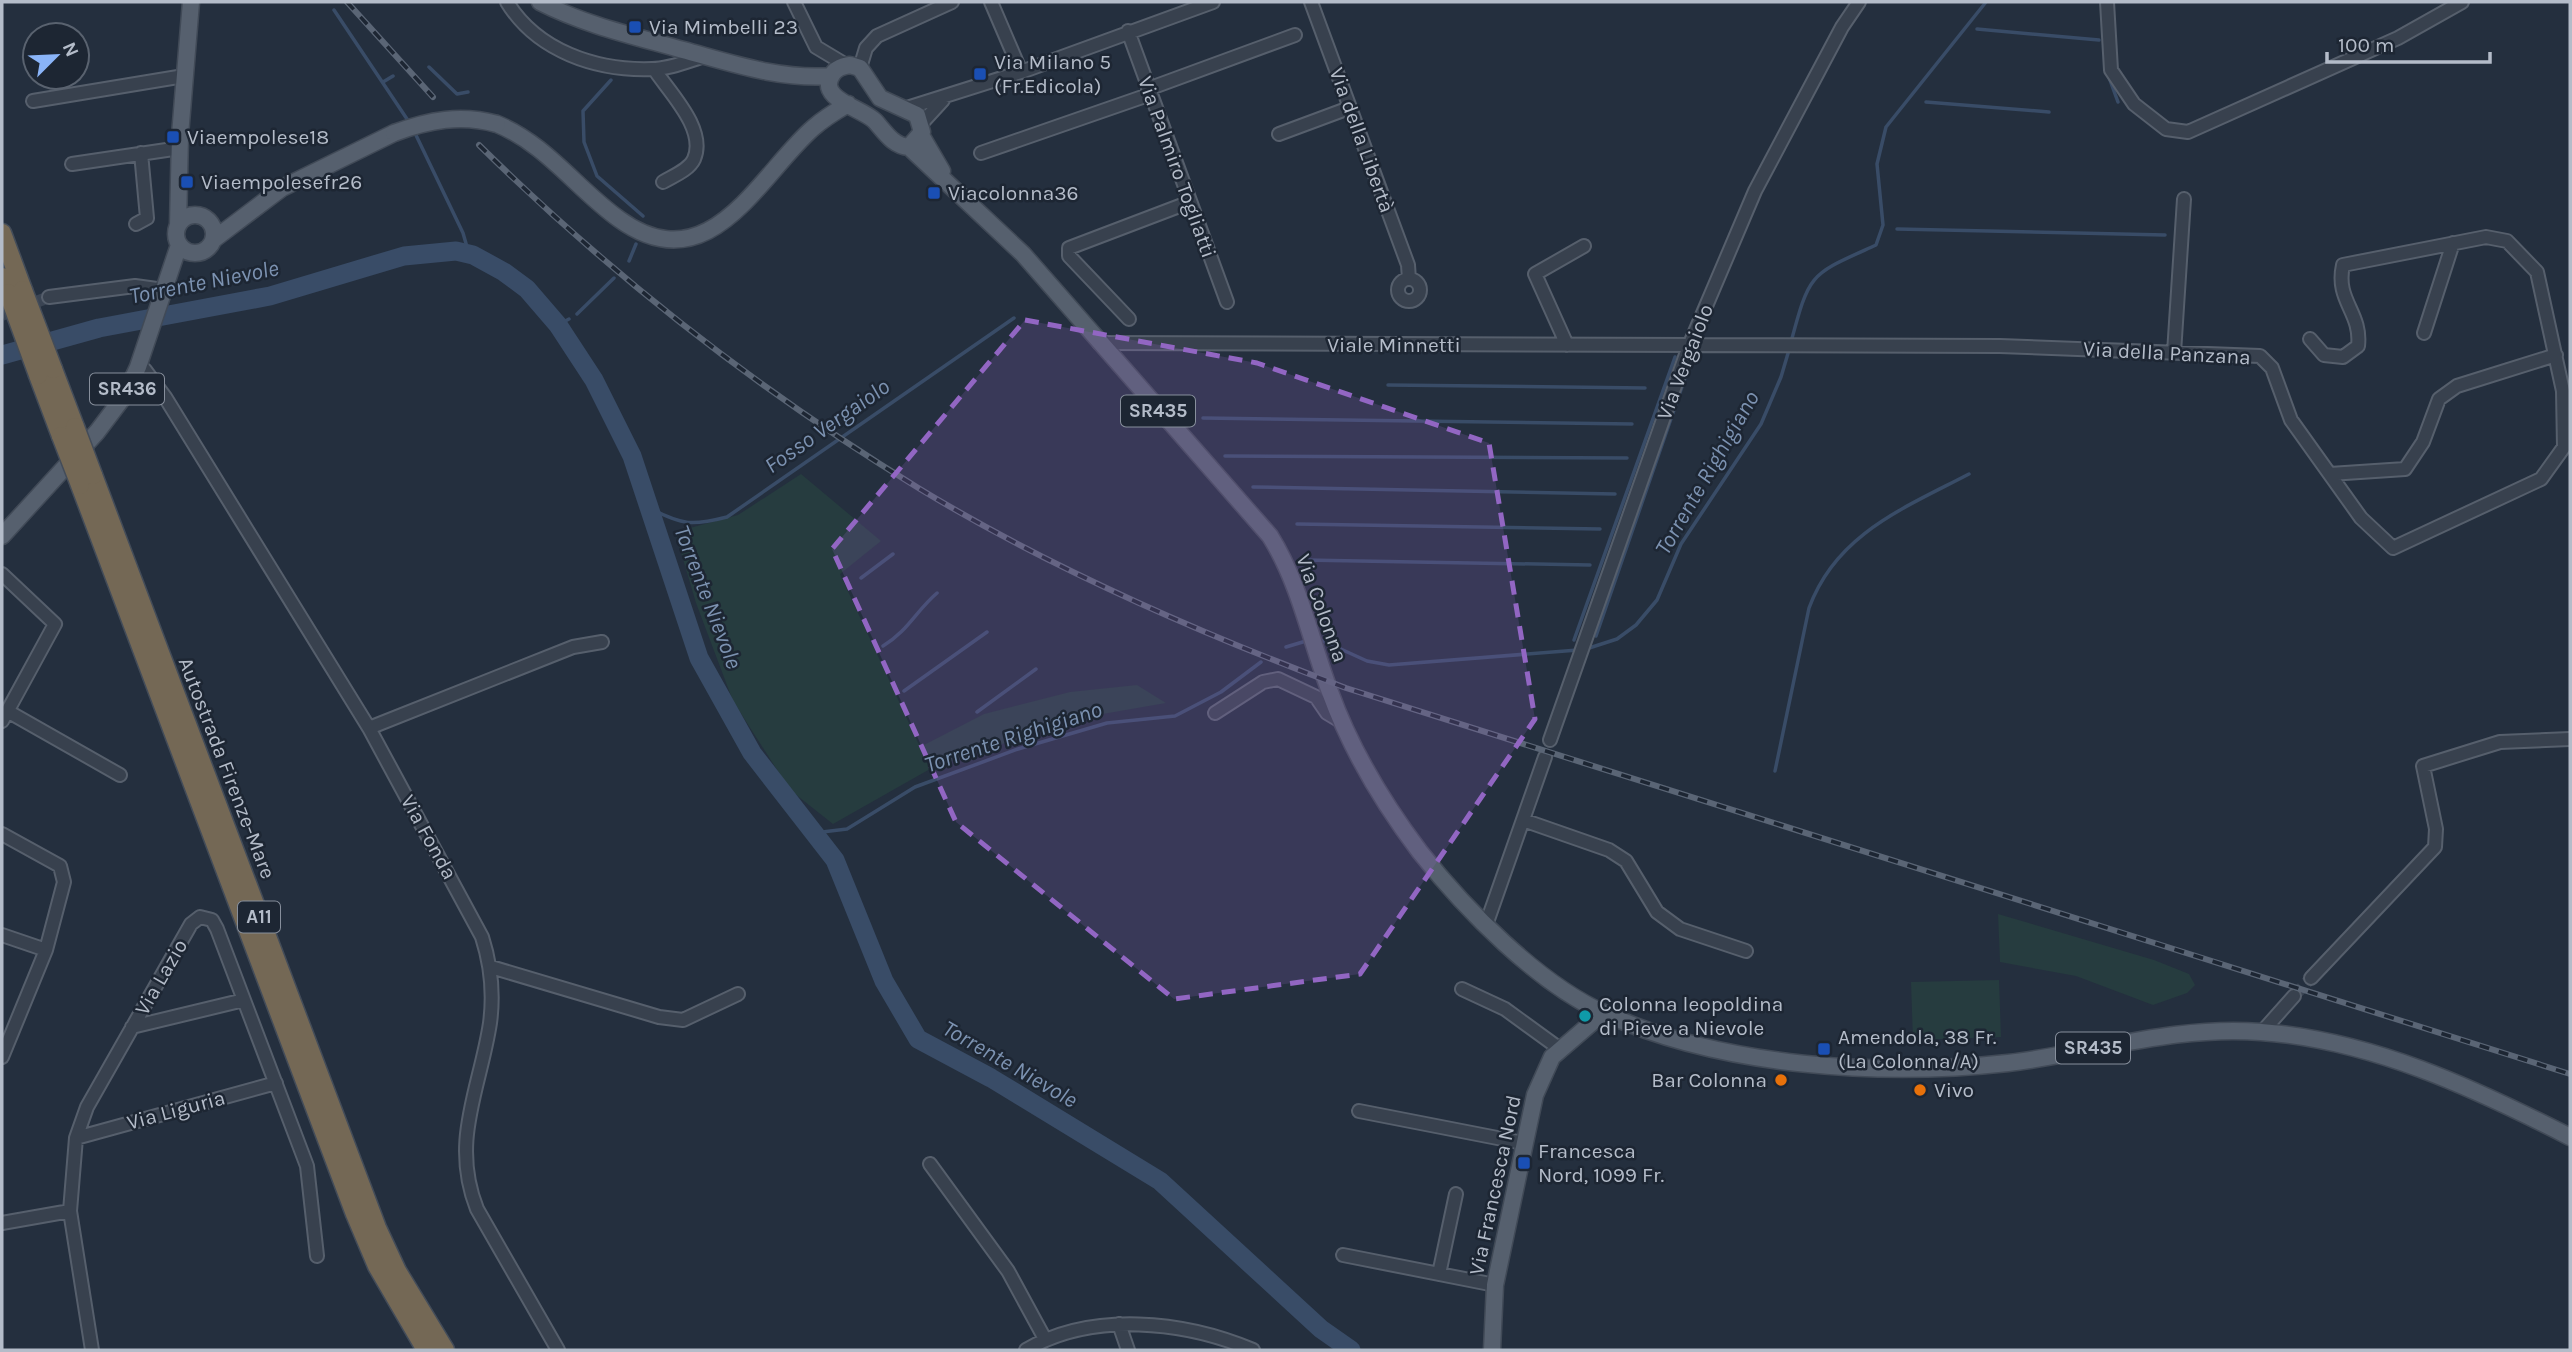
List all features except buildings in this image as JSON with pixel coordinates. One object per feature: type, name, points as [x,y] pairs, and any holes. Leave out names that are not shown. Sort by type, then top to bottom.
[{"type":"highway","name":"Autostrada Firenze-Mare","points":[[2,233],[11,287],[68,431],[355,1214],[377,1266],[426,1350]]},
{"type":"highway","name":"Autostrada Firenze-Mare","points":[[86,480],[377,1228],[397,1271],[444,1350]]},
{"type":"main road","name":"SR435","points":[[540,2],[604,28],[769,72],[798,85],[830,85],[839,101],[866,112],[893,141],[917,135],[917,115],[907,108],[880,98],[853,67]]},
{"type":"main road","points":[[191,4],[180,148],[183,221],[179,245],[196,253],[207,249],[213,240],[241,217],[282,188],[371,144],[426,122],[458,117],[497,124],[527,139],[622,221],[643,232],[671,237],[712,228],[738,211],[812,129],[848,104]]},
{"type":"main road","points":[[812,129],[830,85],[853,67]]},
{"type":"main road","name":"Via Colonna","points":[[917,135],[955,191],[1023,254],[1099,344],[1270,536],[1293,577],[1323,695],[1342,722],[1390,810],[1421,853],[1486,925],[1544,974],[1603,1013]]},
{"type":"main road","points":[[183,221],[241,217]]},
{"type":"main road","points":[[206,219],[213,228],[213,240]]},
{"type":"main road","name":"SR436","points":[[2,536],[112,414],[138,367],[179,245]]},
{"type":"main road","name":"SR436","points":[[167,283],[196,253]]},
{"type":"main road","name":"SR435","points":[[1603,1013],[1677,1039],[1747,1054],[1814,1063],[1895,1067],[2010,1063],[2177,1034],[2262,1032],[2334,1043],[2376,1054],[2480,1092],[2570,1137]]},
{"type":"main road","name":"Via Francesca Nord","points":[[1492,1349],[1495,1285],[1523,1143],[1541,1077],[1560,1049],[1603,1013]]},
{"type":"street","points":[[507,2],[533,34],[568,55],[625,68],[654,69],[705,55]]},
{"type":"street","points":[[794,2],[816,47],[853,67],[877,36],[953,2]]},
{"type":"street","points":[[991,2],[1021,72]]},
{"type":"street","points":[[907,108],[1021,72],[1213,2]]},
{"type":"street","name":"Via della Libertà","points":[[1311,2],[1408,265],[1409,279]]},
{"type":"street","name":"Via Vergaiolo","points":[[1550,740],[1689,346],[1755,191],[1842,27],[1859,2]]},
{"type":"street","points":[[2107,2],[2111,70],[2134,104],[2166,129],[2188,132],[2398,38],[2462,2]]},
{"type":"street","name":"Via Palmiro Togliatti","points":[[1128,31],[1227,302]]},
{"type":"street","points":[[981,153],[1295,35]]},
{"type":"street","points":[[654,69],[692,125],[696,147],[694,160],[686,169],[663,182]]},
{"type":"street","points":[[33,101],[184,76]]},
{"type":"street","points":[[917,135],[946,97]]},
{"type":"street","points":[[1279,134],[1349,108]]},
{"type":"street","points":[[72,163],[180,148]]},
{"type":"street","points":[[136,224],[147,218],[141,153]]},
{"type":"street","points":[[2174,353],[2184,199]]},
{"type":"street","points":[[1129,319],[1069,256],[1069,248],[1190,202]]},
{"type":"street","name":"Via della Panzana","points":[[1689,346],[2000,346],[2260,356],[2272,368],[2291,420],[2361,518],[2393,548],[2541,479],[2564,447],[2563,391],[2537,272],[2507,241],[2486,237],[2343,265],[2339,283],[2360,331],[2358,346],[2343,357],[2324,355],[2310,339]]},
{"type":"street","points":[[2424,334],[2453,243]]},
{"type":"street","points":[[1567,345],[1535,274],[1584,246]]},
{"type":"street","points":[[49,298],[167,283]]},
{"type":"street","name":"Viale Minnetti","points":[[1099,344],[1689,346]]},
{"type":"street","points":[[2330,474],[2405,469],[2423,442],[2439,399],[2457,386],[2556,355]]},
{"type":"street","name":"Via Fonda","points":[[138,367],[145,370],[165,397],[369,728],[482,937],[491,967],[490,1022],[466,1124],[468,1186],[477,1209],[558,1350]]},
{"type":"street","points":[[2,574],[55,624],[5,716],[120,775]]},
{"type":"street","points":[[369,728],[573,647],[602,642]]},
{"type":"street","points":[[1215,713],[1259,684],[1273,679],[1323,695]]},
{"type":"street","points":[[2311,978],[2435,847],[2436,828],[2423,766],[2500,742],[2570,739]]},
{"type":"street","points":[[1486,925],[1545,757]]},
{"type":"street","points":[[1523,820],[1609,850],[1626,861],[1657,912],[1680,929],[1746,951]]},
{"type":"street","points":[[2,834],[60,866],[64,882],[46,950],[2,1057]]},
{"type":"street","name":"Via Lazio","points":[[92,1350],[70,1211],[76,1138],[87,1107],[191,924],[200,917],[212,920],[217,929],[307,1166],[317,1255]]},
{"type":"street","points":[[2,935],[46,950]]},
{"type":"street","points":[[491,967],[659,1017],[683,1020],[738,994]]},
{"type":"street","points":[[1462,989],[1505,1009],[1560,1049]]},
{"type":"street","points":[[2262,1032],[2294,996]]},
{"type":"street","points":[[132,1027],[244,1000]]},
{"type":"street","name":"Via Liguria","points":[[76,1138],[276,1083]]},
{"type":"street","points":[[1359,1111],[1523,1143]]},
{"type":"street","points":[[930,1164],[1008,1271],[1045,1339]]},
{"type":"street","points":[[1439,1274],[1456,1194]]},
{"type":"street","points":[[2,1223],[70,1211]]},
{"type":"street","points":[[1343,1255],[1495,1285]]},
{"type":"street","points":[[1119,1324],[1128,1350]]},
{"type":"street","points":[[1026,1350],[1045,1339],[1083,1329],[1119,1324],[1188,1330],[1254,1350]]},
{"type":"highlighted area","points":[[1025,320],[1257,363],[1489,443],[1535,719],[1360,974],[1174,999],[956,822],[832,549]]},
{"type":"green space","points":[[801,474],[881,541],[840,574],[920,747],[984,714],[1070,692],[1137,685],[1166,703],[1074,719],[930,769],[833,824],[790,790],[733,701],[696,603],[675,532],[738,515]]},
{"type":"green space","points":[[1998,914],[2154,960],[2189,974],[2195,985],[2187,993],[2153,1005],[2076,976],[2000,962]]},
{"type":"green space","points":[[1999,980],[2001,1037],[1913,1040],[1911,982]]},
{"type":"waterway","name":"Torrente Righigiano","points":[[1791,342],[1803,301],[1816,278],[1825,270],[1876,245],[1883,225],[1877,164],[1886,127],[1986,2]]},
{"type":"waterway","points":[[334,10],[409,122]]},
{"type":"waterway","points":[[1977,29],[2099,40]]},
{"type":"waterway","points":[[429,67],[457,94],[468,92]]},
{"type":"waterway","points":[[2107,72],[2118,102]]},
{"type":"waterway","points":[[383,82],[393,76]]},
{"type":"waterway","points":[[611,80],[583,111],[584,142],[597,176],[643,216]]},
{"type":"waterway","points":[[1926,102],[2049,112]]},
{"type":"waterway","points":[[414,131],[463,233],[469,254]]},
{"type":"waterway","points":[[1897,229],[2165,235]]},
{"type":"waterway","points":[[629,261],[636,244]]},
{"type":"waterway","name":"Torrente Nievole","points":[[2,355],[99,328],[270,296],[404,256],[456,251],[473,255],[504,272],[527,289],[558,325],[594,380],[632,456],[699,658],[752,753],[835,860],[884,981],[918,1039],[991,1078],[1160,1181],[1321,1329],[1351,1350]]},
{"type":"waterway","points":[[577,314],[614,278]]},
{"type":"waterway","name":"Fosso Vergaiolo","points":[[651,509],[680,521],[696,523],[727,517],[1014,318]]},
{"type":"waterway","points":[[558,325],[569,319]]},
{"type":"waterway","name":"Torrente Righigiano","points":[[1586,649],[1617,639],[1636,625],[1657,600],[1681,544],[1761,424],[1789,350]]},
{"type":"waterway","points":[[1596,636],[1694,352]]},
{"type":"waterway","points":[[1574,640],[1675,357]]},
{"type":"waterway","points":[[1388,385],[1645,388]]},
{"type":"waterway","points":[[1203,418],[1632,424]]},
{"type":"waterway","points":[[1225,456],[1627,458]]},
{"type":"waterway","points":[[1775,771],[1809,608],[1821,582],[1854,542],[1875,526],[1969,474]]},
{"type":"waterway","points":[[1253,487],[1615,494]]},
{"type":"waterway","points":[[1297,524],[1600,529]]},
{"type":"waterway","points":[[861,578],[893,554]]},
{"type":"waterway","points":[[1304,560],[1590,565]]},
{"type":"waterway","points":[[883,646],[899,634],[937,593]]},
{"type":"waterway","points":[[904,691],[987,632]]},
{"type":"waterway","name":"Torrente Righigiano","points":[[1321,640],[1367,661],[1389,665],[1578,650]]},
{"type":"waterway","name":"Torrente Righigiano","points":[[1286,647],[1306,641]]},
{"type":"waterway","name":"Torrente Righigiano","points":[[814,833],[847,829],[915,787],[1018,749],[1107,723],[1175,716],[1221,692],[1261,662]]},
{"type":"waterway","points":[[977,712],[1036,669]]},
{"type":"tunnel","points":[[2,315],[49,297]]},
{"type":"tunnel","points":[[2294,996],[2311,978]]},
{"type":"railway","points":[[347,2],[433,97]]},
{"type":"railway","points":[[479,145],[581,240],[635,285],[745,372],[803,413],[861,452],[970,518],[1128,598],[1346,688],[2570,1074]]},
{"type":"place","name":"Via Mimbelli 23","points":[[635,27]]},
{"type":"place","name":"Via Milano 5 (Fr.Edicola)","points":[[980,74]]},
{"type":"place","name":"Viaempolese18","points":[[173,137]]},
{"type":"place","name":"Viaempolesefr26","points":[[187,182]]},
{"type":"place","name":"Viacolonna36","points":[[934,193]]},
{"type":"place","name":"Colonna leopoldina di Pieve a Nievole","points":[[1585,1016]]},
{"type":"place","name":"Amendola, 38 Fr. (La Colonna/A)","points":[[1824,1049]]},
{"type":"place","name":"Bar Colonna","points":[[1781,1080]]},
{"type":"place","name":"Vivo","points":[[1920,1090]]},
{"type":"place","name":"Francesca Nord, 1099 Fr.","points":[[1524,1163]]}]
